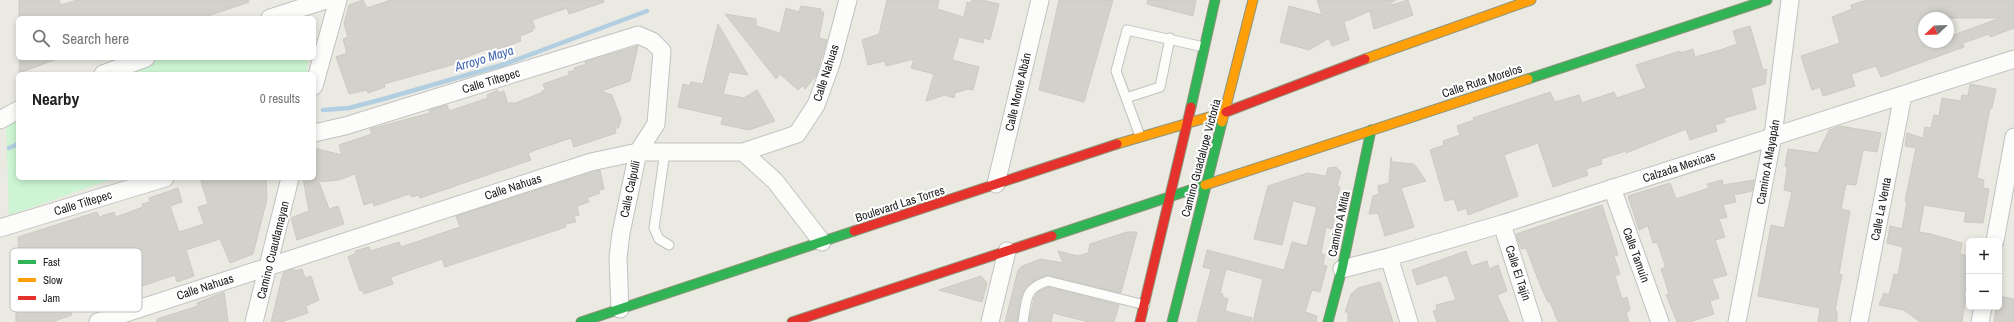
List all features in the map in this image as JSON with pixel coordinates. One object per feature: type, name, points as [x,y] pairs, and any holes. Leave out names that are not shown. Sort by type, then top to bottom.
[{"type":"main road","name":"Camino Guadalupe Victoria","points":[[1140,322],[1171,197],[1215,0]]},
{"type":"main road","name":"Camino Guadalupe Victoria","points":[[1172,322],[1205,185],[1226,112],[1252,0]]},
{"type":"main road","points":[[1226,112],[1301,82],[1531,0]]},
{"type":"main road","name":"Calle Ruta Morelos","points":[[1171,197],[1767,0]]},
{"type":"main road","name":"Boulevard Las Torres","points":[[581,322],[1140,136],[1226,112]]},
{"type":"main road","name":"Camino A Mitla","points":[[1328,322],[1342,269],[1371,130]]},
{"type":"main road","points":[[792,322],[816,318],[1007,251],[1171,197]]},
{"type":"street","points":[[276,16],[326,0]]},
{"type":"street","points":[[316,79],[338,0]]},
{"type":"street","name":"Calle Nahuas","points":[[142,308],[591,162],[638,152],[743,152],[797,134],[816,105],[831,64],[848,0]]},
{"type":"street","name":"Calle Monte Albán","points":[[996,184],[1040,0]]},
{"type":"street","name":"Camino A Mayapán","points":[[1737,322],[1774,136],[1790,0]]},
{"type":"street","name":"Calle Tiltepec","points":[[316,133],[345,126],[638,35],[652,41],[662,51]]},
{"type":"street","name":"Calle Calpulli","points":[[620,309],[618,258],[621,233],[638,152],[656,124],[662,51]]},
{"type":"street","name":"Calzada Mexicas","points":[[1342,269],[1502,224],[2014,59]]},
{"type":"street","points":[[108,72],[141,60]]},
{"type":"street","name":"Calle La Venta","points":[[1860,322],[1903,95]]},
{"type":"street","points":[[0,120],[16,111]]},
{"type":"street","points":[[1996,238],[2014,137]]},
{"type":"street","points":[[743,152],[776,181],[822,242]]},
{"type":"street","name":"Calle Tiltepec","points":[[0,228],[159,180]]},
{"type":"street","name":"Camino Cuautlamayan","points":[[254,322],[290,180]]},
{"type":"street","name":"Calle Tamuín","points":[[1612,188],[1660,322]]},
{"type":"street","name":"Calle El Tajín","points":[[1502,224],[1533,322]]},
{"type":"street","points":[[990,322],[1007,251]]},
{"type":"street","points":[[1389,257],[1409,322]]},
{"type":"street","points":[[1980,322],[1982,310]]},
{"type":"street","name":"Calle Nahuas","points":[[98,322],[129,312]]},
{"type":"lane","points":[[1140,136],[1116,71],[1127,30],[1170,38],[1204,47]]},
{"type":"lane","points":[[1126,98],[1160,87],[1170,38]]},
{"type":"lane","points":[[665,152],[654,228],[659,239],[669,245]]},
{"type":"lane","points":[[1024,322],[1028,294],[1035,285],[1048,282],[1144,305]]},
{"type":"green space","points":[[157,60],[309,60],[306,72],[122,72]]},
{"type":"green space","points":[[16,118],[16,180],[110,180],[9,215],[6,122]]},
{"type":"building","points":[[19,0],[59,0],[61,5],[77,0],[248,0],[249,2],[208,16],[19,16]]},
{"type":"building","points":[[363,0],[367,8],[391,0],[603,0],[604,2],[569,14],[567,8],[532,20],[535,28],[532,29],[533,31],[520,36],[521,41],[489,53],[487,49],[454,62],[454,64],[384,84],[385,87],[368,93],[367,90],[349,94],[336,57],[347,53],[343,39],[348,37],[344,24],[349,5]]},
{"type":"building","points":[[887,0],[939,0],[937,9],[964,17],[967,2],[971,3],[972,0],[982,0],[999,4],[990,40],[984,38],[983,43],[959,37],[952,60],[979,67],[973,90],[968,89],[955,93],[954,98],[945,95],[926,101],[934,74],[911,68],[914,59],[886,66],[885,61],[868,65],[862,40],[879,34]]},
{"type":"building","points":[[1059,0],[1113,0],[1084,102],[1039,90]]},
{"type":"building","points":[[1148,0],[1196,0],[1193,16],[1147,4]]},
{"type":"building","points":[[1317,0],[1396,0],[1390,3],[1391,5],[1408,0],[1413,15],[1374,29],[1370,11],[1344,22],[1349,40],[1332,46],[1329,38],[1309,50],[1280,42],[1289,6],[1322,15]]},
{"type":"building","points":[[1867,0],[2014,0],[2014,28],[1990,37],[1989,34],[1963,43],[1964,47],[1881,77],[1876,66],[1851,74],[1855,86],[1823,96],[1820,87],[1812,90],[1801,56],[1840,43],[1832,17],[1852,9],[1851,5]]},
{"type":"building","points":[[801,6],[821,9],[820,12],[824,12],[819,38],[827,40],[816,76],[805,89],[802,86],[798,90],[780,74],[776,79],[725,14],[756,19],[756,26],[780,33],[786,8],[799,12]]},
{"type":"building","points":[[718,24],[748,75],[729,72],[723,94],[744,98],[757,90],[775,121],[749,130],[721,124],[723,117],[678,107],[683,84],[690,86],[691,82],[703,84]]},
{"type":"building","points":[[1750,26],[1763,70],[1767,69],[1765,84],[1751,88],[1756,109],[1724,118],[1725,122],[1715,125],[1717,131],[1690,140],[1686,129],[1626,153],[1626,151],[1601,159],[1602,164],[1586,169],[1588,175],[1553,187],[1538,143],[1504,155],[1518,196],[1468,215],[1466,208],[1458,211],[1454,199],[1445,201],[1430,150],[1444,145],[1443,141],[1460,135],[1457,126],[1474,120],[1473,118],[1550,92],[1555,102],[1579,95],[1582,103],[1614,92],[1617,98],[1646,88],[1636,65],[1680,51],[1680,53],[1693,49],[1695,57],[1720,50],[1737,44],[1733,31]]},
{"type":"building","points":[[638,46],[630,81],[601,91],[612,95],[621,119],[619,127],[615,129],[616,133],[574,147],[571,138],[528,153],[531,160],[420,198],[419,195],[412,197],[409,194],[374,206],[373,202],[364,205],[355,174],[339,180],[319,182],[329,209],[338,206],[344,224],[297,240],[291,218],[309,211],[303,180],[316,180],[316,148],[342,155],[339,145],[372,134],[370,129],[430,113],[429,110],[447,105],[449,111],[488,98],[487,95],[498,90],[499,93],[504,91],[508,104],[512,102],[513,104],[543,92],[542,91],[545,90],[543,84],[569,75],[568,72],[575,70],[574,68],[586,64],[585,62]]},
{"type":"building","points":[[20,60],[54,60],[22,72],[19,72]]},
{"type":"building","points":[[1970,84],[1996,89],[1992,108],[1990,108],[1977,178],[1984,180],[1983,188],[1989,189],[1983,223],[1964,222],[1966,212],[1924,205],[1919,232],[1962,243],[1960,254],[1966,255],[1966,288],[1964,296],[1966,297],[1962,322],[1920,322],[1904,310],[1879,305],[1884,293],[1889,295],[1894,274],[1898,275],[1903,247],[1887,243],[1890,226],[1902,229],[1907,202],[1905,201],[1916,148],[1905,146],[1907,133],[1923,138],[1925,127],[1931,128],[1934,115],[1939,116],[1942,98],[1961,101],[1962,95],[1968,96]]},
{"type":"building","points":[[1840,126],[1881,133],[1877,152],[1863,150],[1856,185],[1846,184],[1841,209],[1850,211],[1839,274],[1842,275],[1835,310],[1837,311],[1837,322],[1818,322],[1820,308],[1758,296],[1771,225],[1784,228],[1792,192],[1784,190],[1787,171],[1787,167],[1785,166],[1788,149],[1818,153],[1829,130]]},
{"type":"building","points":[[1391,157],[1392,162],[1414,164],[1426,181],[1401,188],[1414,227],[1385,236],[1378,213],[1369,214],[1373,196],[1379,194],[1378,186],[1389,183]]},
{"type":"building","points":[[1336,167],[1341,172],[1337,186],[1340,187],[1335,206],[1337,207],[1332,229],[1326,227],[1321,253],[1325,255],[1323,265],[1327,266],[1320,292],[1312,290],[1305,312],[1317,316],[1316,322],[1253,322],[1263,279],[1226,269],[1220,293],[1223,294],[1222,297],[1228,299],[1225,311],[1252,318],[1251,322],[1197,322],[1211,269],[1203,267],[1207,250],[1284,270],[1292,242],[1307,246],[1317,207],[1293,201],[1282,245],[1254,239],[1268,186],[1308,173],[1326,176],[1328,168]]},
{"type":"building","points":[[600,170],[604,189],[599,190],[600,193],[587,198],[589,202],[577,206],[579,215],[574,216],[576,222],[565,224],[566,227],[445,267],[442,259],[391,277],[393,284],[364,294],[362,290],[360,291],[348,257],[356,253],[355,251],[369,247],[371,251],[399,242],[401,247],[460,227],[456,216]]},
{"type":"building","points":[[201,180],[266,180],[267,199],[253,254],[230,263],[220,239],[186,250],[194,276],[177,282],[175,275],[142,286],[142,248],[19,248],[18,237],[97,212],[99,217],[114,212],[116,217],[143,207],[142,204],[150,202],[149,198],[178,188],[182,202],[170,206],[179,232],[204,224],[198,207],[208,204]]},
{"type":"building","points":[[1722,180],[1723,185],[1754,180],[1752,191],[1734,195],[1736,202],[1723,205],[1727,217],[1719,219],[1725,237],[1715,240],[1727,275],[1712,279],[1719,298],[1710,301],[1714,314],[1690,322],[1677,322],[1666,295],[1669,294],[1661,269],[1664,268],[1665,265],[1657,242],[1653,243],[1648,226],[1639,230],[1628,196],[1670,183],[1676,199],[1709,188],[1707,184]]},
{"type":"building","points":[[1602,205],[1618,255],[1614,256],[1620,274],[1615,276],[1622,299],[1627,297],[1630,310],[1626,313],[1629,322],[1558,322],[1550,302],[1548,302],[1539,282],[1526,248],[1521,249],[1516,234]]},
{"type":"building","points":[[1127,232],[1137,232],[1121,293],[1046,275],[1031,282],[1025,288],[1020,300],[1017,322],[1005,322],[1018,270],[1022,266],[1041,259],[1063,263],[1058,251],[1078,256],[1088,253],[1090,244]]},
{"type":"building","points":[[1466,251],[1471,266],[1487,261],[1489,269],[1498,265],[1507,291],[1497,295],[1509,322],[1437,322],[1433,311],[1437,310],[1436,305],[1456,300],[1447,275],[1417,285],[1412,270]]},
{"type":"building","points":[[294,269],[295,271],[302,269],[305,278],[311,276],[319,300],[306,306],[308,313],[281,322],[271,322],[283,273]]},
{"type":"building","points":[[981,276],[987,283],[982,302],[939,290]]},
{"type":"building","points":[[1380,282],[1393,322],[1348,322],[1348,312],[1345,312],[1351,294],[1358,288]]},
{"type":"building","points":[[1048,287],[1119,305],[1114,322],[1089,322],[1053,313],[1051,322],[1029,322],[1034,298],[1038,292]]},
{"type":"building","points":[[224,292],[228,322],[157,322],[157,319],[198,306],[197,303]]},
{"type":"building","points":[[2002,297],[2014,299],[2014,322],[1994,322],[1996,310],[2002,310]]},
{"type":"building","points":[[16,312],[71,312],[72,315],[52,322],[16,322]]},
{"type":"waterway","name":"Arroyo Maya","points":[[323,110],[349,108],[505,64],[647,11]]},
{"type":"waterway","name":"Arroyo Maya","points":[[9,148],[16,145]]},
{"type":"traffic: fast","points":[[1191,107],[1215,0]]},
{"type":"traffic: fast","points":[[1528,79],[1767,0]]},
{"type":"traffic: fast","points":[[1172,322],[1222,122]]},
{"type":"traffic: fast","points":[[1328,322],[1342,269],[1371,130]]},
{"type":"traffic: fast","points":[[1052,236],[1205,185]]},
{"type":"traffic: fast","points":[[581,322],[854,231]]},
{"type":"traffic: slow","points":[[1222,122],[1253,0]]},
{"type":"traffic: slow","points":[[1365,59],[1531,0]]},
{"type":"traffic: slow","points":[[1205,185],[1528,79]]},
{"type":"traffic: slow","points":[[1117,144],[1226,112]]},
{"type":"traffic: jam","points":[[1226,112],[1365,59]]},
{"type":"traffic: jam","points":[[1140,322],[1191,107]]},
{"type":"traffic: jam","points":[[854,231],[1117,144]]},
{"type":"traffic: jam","points":[[792,322],[1052,236]]}]
